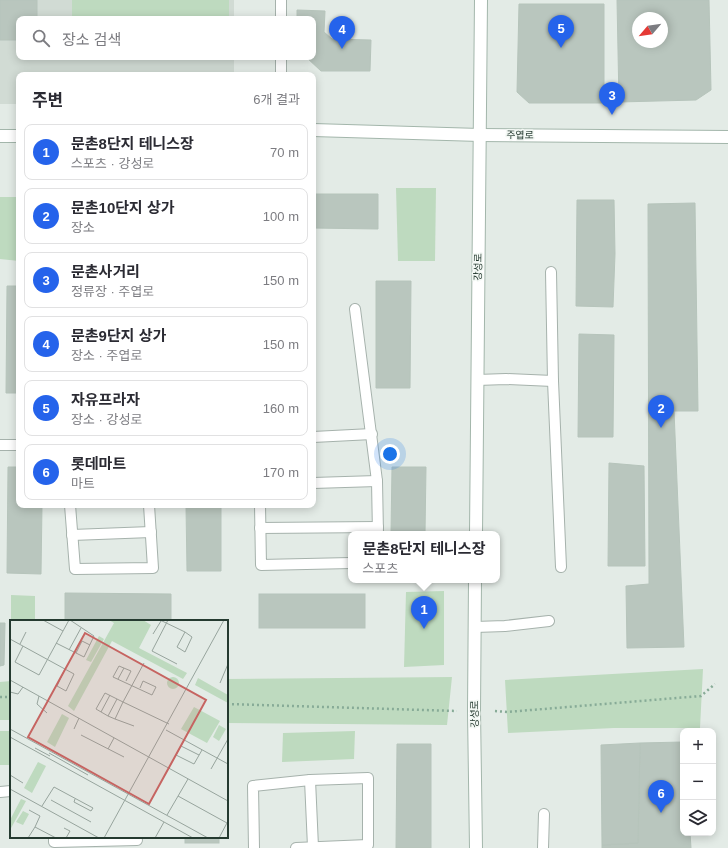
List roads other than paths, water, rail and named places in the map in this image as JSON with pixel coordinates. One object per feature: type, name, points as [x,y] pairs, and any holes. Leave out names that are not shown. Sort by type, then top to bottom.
[{"type":"street","name":"강성로","points":[[476,531],[481,0]]},
{"type":"street","name":"주엽로","points":[[316,130],[480,135],[728,137]]},
{"type":"street","points":[[0,136],[16,136]]},
{"type":"street","name":"강성로","points":[[475,583],[474,711],[476,848]]},
{"type":"lane","points":[[281,0],[281,16]]},
{"type":"lane","points":[[281,60],[281,72]]},
{"type":"lane","points":[[551,272],[553,381],[561,567]]},
{"type":"lane","points":[[260,528],[378,531],[377,481],[355,309]]},
{"type":"lane","points":[[477,380],[506,379],[553,381]]},
{"type":"lane","points":[[316,437],[372,434]]},
{"type":"lane","points":[[0,445],[16,445]]},
{"type":"lane","points":[[316,483],[377,481]]},
{"type":"lane","points":[[70,508],[75,569],[153,568],[149,508]]},
{"type":"lane","points":[[260,508],[261,565],[348,564]]},
{"type":"lane","points":[[72,535],[151,532]]},
{"type":"lane","points":[[475,626],[504,626],[549,621]]},
{"type":"lane","points":[[254,848],[253,786],[310,780],[368,778],[368,844],[296,848]]},
{"type":"lane","points":[[310,780],[313,847]]},
{"type":"lane","points":[[543,848],[544,814]]},
{"type":"lane","points":[[54,838],[54,842],[137,842]]},
{"type":"place","name":"자유프라자","points":[[561,48]]},
{"type":"place","name":"문촌9단지 상가","points":[[342,49]]},
{"type":"place","name":"문촌사거리","points":[[612,115]]},
{"type":"place","name":"문촌10단지 상가","points":[[661,428]]},
{"type":"place","name":"문촌8단지 테니스장","points":[[424,629]]},
{"type":"place","name":"롯데마트","points":[[661,813]]}]
